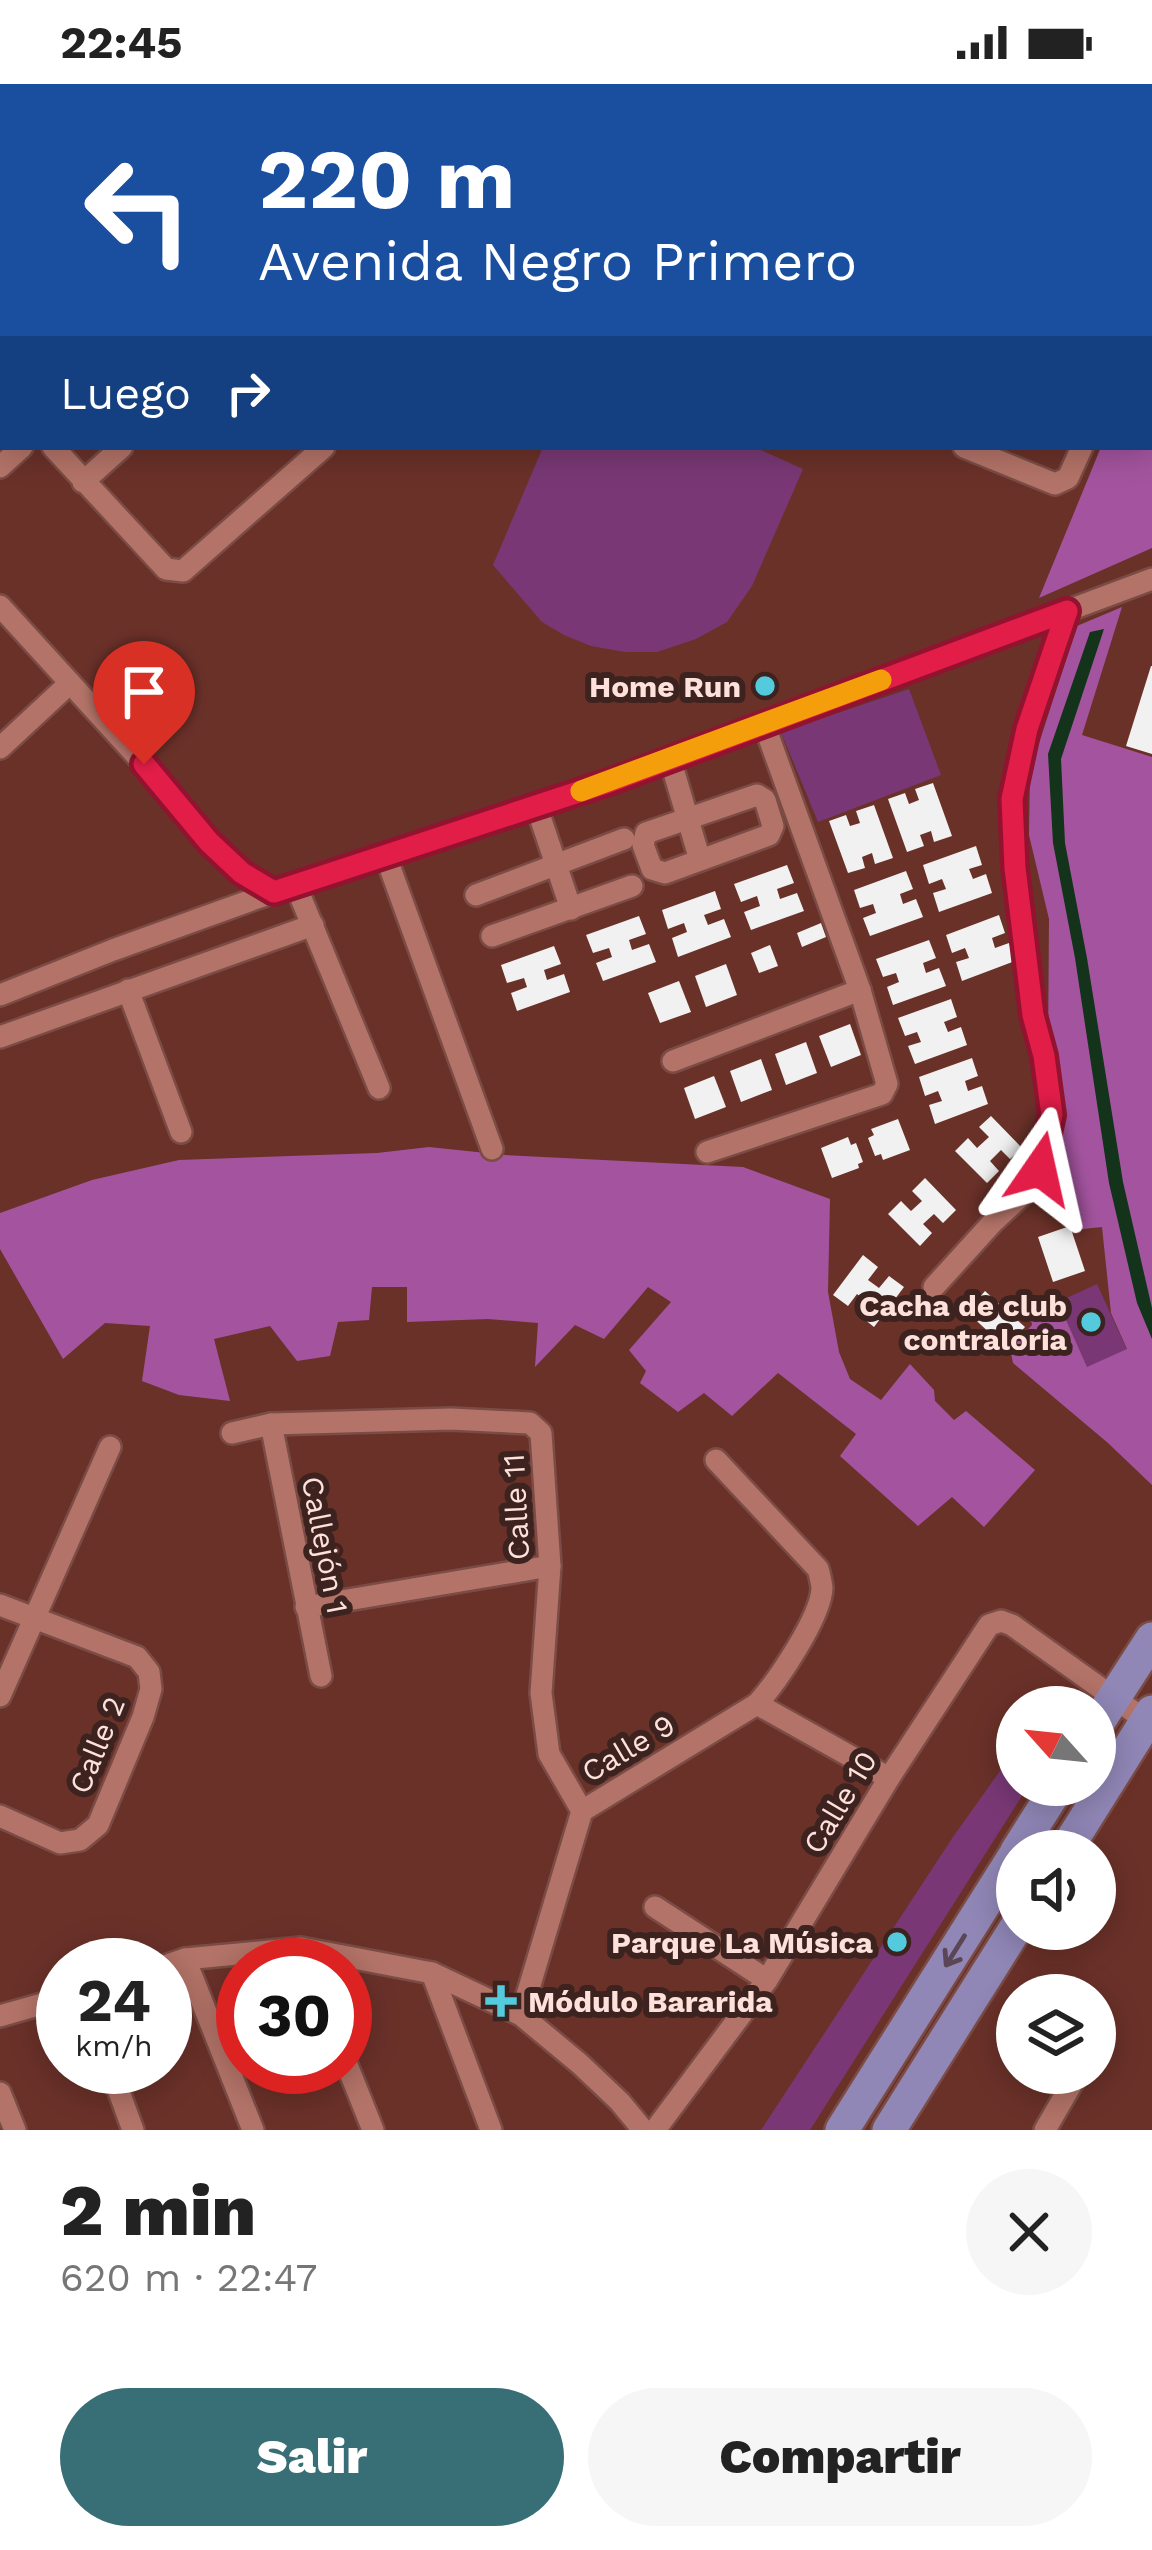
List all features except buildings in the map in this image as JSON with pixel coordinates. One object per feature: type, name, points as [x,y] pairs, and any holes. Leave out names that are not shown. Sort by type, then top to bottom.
[{"type":"main road","points":[[1116,1694],[1152,1639]]},
{"type":"main road","points":[[1078,1830],[1150,1719]]},
{"type":"main road","points":[[842,2130],[996,1884]]},
{"type":"main road","points":[[889,2130],[1002,1950]]},
{"type":"street","points":[[56,450],[166,569],[183,572],[320,450]]},
{"type":"street","points":[[83,482],[119,450]]},
{"type":"street","points":[[971,450],[1055,484],[1068,478],[1081,450]]},
{"type":"street","points":[[0,995],[285,889],[670,759],[1152,579]]},
{"type":"street","points":[[0,606],[209,842],[242,873],[285,889],[313,925],[379,1088]]},
{"type":"street","points":[[934,1287],[1032,1186],[1047,1144],[1052,1115],[1033,1015],[1015,868],[1012,799],[1027,729],[1067,611]]},
{"type":"street","points":[[0,748],[70,682]]},
{"type":"street","points":[[707,1152],[882,1094],[887,1084],[860,990],[764,724]]},
{"type":"street","points":[[670,759],[700,860]]},
{"type":"street","points":[[757,796],[765,800],[773,826],[769,835],[665,873],[652,869],[643,845],[646,833],[688,819],[757,796]]},
{"type":"street","points":[[536,805],[571,909]]},
{"type":"street","points":[[476,895],[624,839]]},
{"type":"street","points":[[385,854],[492,1149]]},
{"type":"street","points":[[492,936],[632,886]]},
{"type":"street","points":[[0,1037],[313,925]]},
{"type":"street","points":[[128,990],[181,1132]]},
{"type":"street","points":[[674,1060],[860,990]]},
{"type":"street","name":"Calle 11","points":[[232,1433],[271,1424],[451,1419],[530,1423],[541,1432],[550,1567],[541,1693],[549,1754],[582,1811]]},
{"type":"street","name":"Callejón 1","points":[[271,1424],[321,1676]]},
{"type":"street","points":[[0,1696],[110,1447]]},
{"type":"street","points":[[716,1460],[818,1569],[823,1587],[816,1610],[778,1680],[758,1704],[889,1778]]},
{"type":"street","points":[[306,1607],[550,1567]]},
{"type":"street","name":"Calle 2","points":[[0,1605],[137,1657],[149,1672],[152,1689],[98,1825],[80,1840],[60,1843],[0,1816]]},
{"type":"street","name":"Calle 10","points":[[655,2130],[767,1980],[989,1624],[1012,1625],[1076,1686]]},
{"type":"street","name":"Calle 9","points":[[521,2015],[582,1811],[758,1704]]},
{"type":"street","points":[[1116,1715],[1150,1719]]},
{"type":"street","points":[[655,1907],[767,1980]]},
{"type":"street","points":[[372,1966],[432,1973],[521,2015],[580,2064],[643,2130]]},
{"type":"street","points":[[432,1973],[491,2130]]},
{"type":"street","points":[[192,1999],[253,2130]]},
{"type":"street","points":[[0,2016],[36,2006]]},
{"type":"street","points":[[0,2092],[15,2130]]},
{"type":"street","points":[[120,2094],[133,2130]]},
{"type":"street","points":[[359,2094],[373,2130]]},
{"type":"street","points":[[1045,2130],[1066,2094]]},
{"type":"shaded area","points":[[542,450],[761,450],[803,469],[752,586],[727,622],[657,652],[591,646],[564,635],[542,622],[493,565]]},
{"type":"shaded area","points":[[1100,450],[1152,450],[1152,548],[1039,598]]},
{"type":"shaded area","points":[[1122,607],[1082,735],[1152,757],[1152,1485],[1013,1363],[1010,1348],[1032,1325],[1029,1308],[1058,1302],[1087,1367],[1127,1349],[1111,1313],[1102,1227],[1083,1229],[1065,1218],[1049,1191],[1043,1158],[1049,919],[1029,835],[1030,771],[1077,626]]},
{"type":"shaded area","points":[[1104,629],[1061,759],[1065,843],[1123,1182],[1152,1308],[1152,1339],[1137,1303],[1109,1183],[1053,843],[1048,754],[1090,632]]},
{"type":"shaded area","points":[[909,689],[941,775],[818,822],[781,732]]},
{"type":"shaded area","points":[[429,1147],[743,1167],[830,1199],[828,1292],[839,1352],[850,1379],[881,1400],[910,1364],[954,1420],[966,1411],[1035,1470],[984,1527],[952,1497],[918,1526],[840,1456],[856,1434],[778,1373],[732,1416],[704,1393],[678,1412],[640,1383],[646,1371],[629,1350],[671,1302],[648,1287],[604,1339],[575,1325],[535,1367],[538,1323],[488,1319],[407,1322],[407,1287],[372,1287],[369,1320],[338,1322],[330,1356],[297,1361],[270,1326],[214,1339],[230,1401],[179,1395],[142,1381],[150,1326],[105,1323],[63,1359],[0,1249],[0,1213],[92,1180],[179,1160]]},
{"type":"shaded area","name":"Cacha de club contraloria","points":[[1097,1284],[1127,1350],[1087,1368],[1058,1302]]},
{"type":"shaded area","points":[[996,1777],[996,1806],[1016,1806],[996,1830],[996,1837],[810,2130],[761,2130]]},
{"type":"slow traffic","points":[[581,791],[881,680]]},
{"type":"place","name":"Home Run","points":[[765,686]]},
{"type":"place","name":"Cacha de club contraloria","points":[[1091,1322]]},
{"type":"place","name":"Parque La Música","points":[[897,1942]]},
{"type":"place","name":"Módulo Bararida","points":[[501,2001]]},
{"type":"route","points":[[144,764],[209,842],[242,873],[274,892],[612,781],[1067,611],[1027,729],[1012,799],[1015,868],[1033,1015],[1052,1115],[1040,1169]]}]
